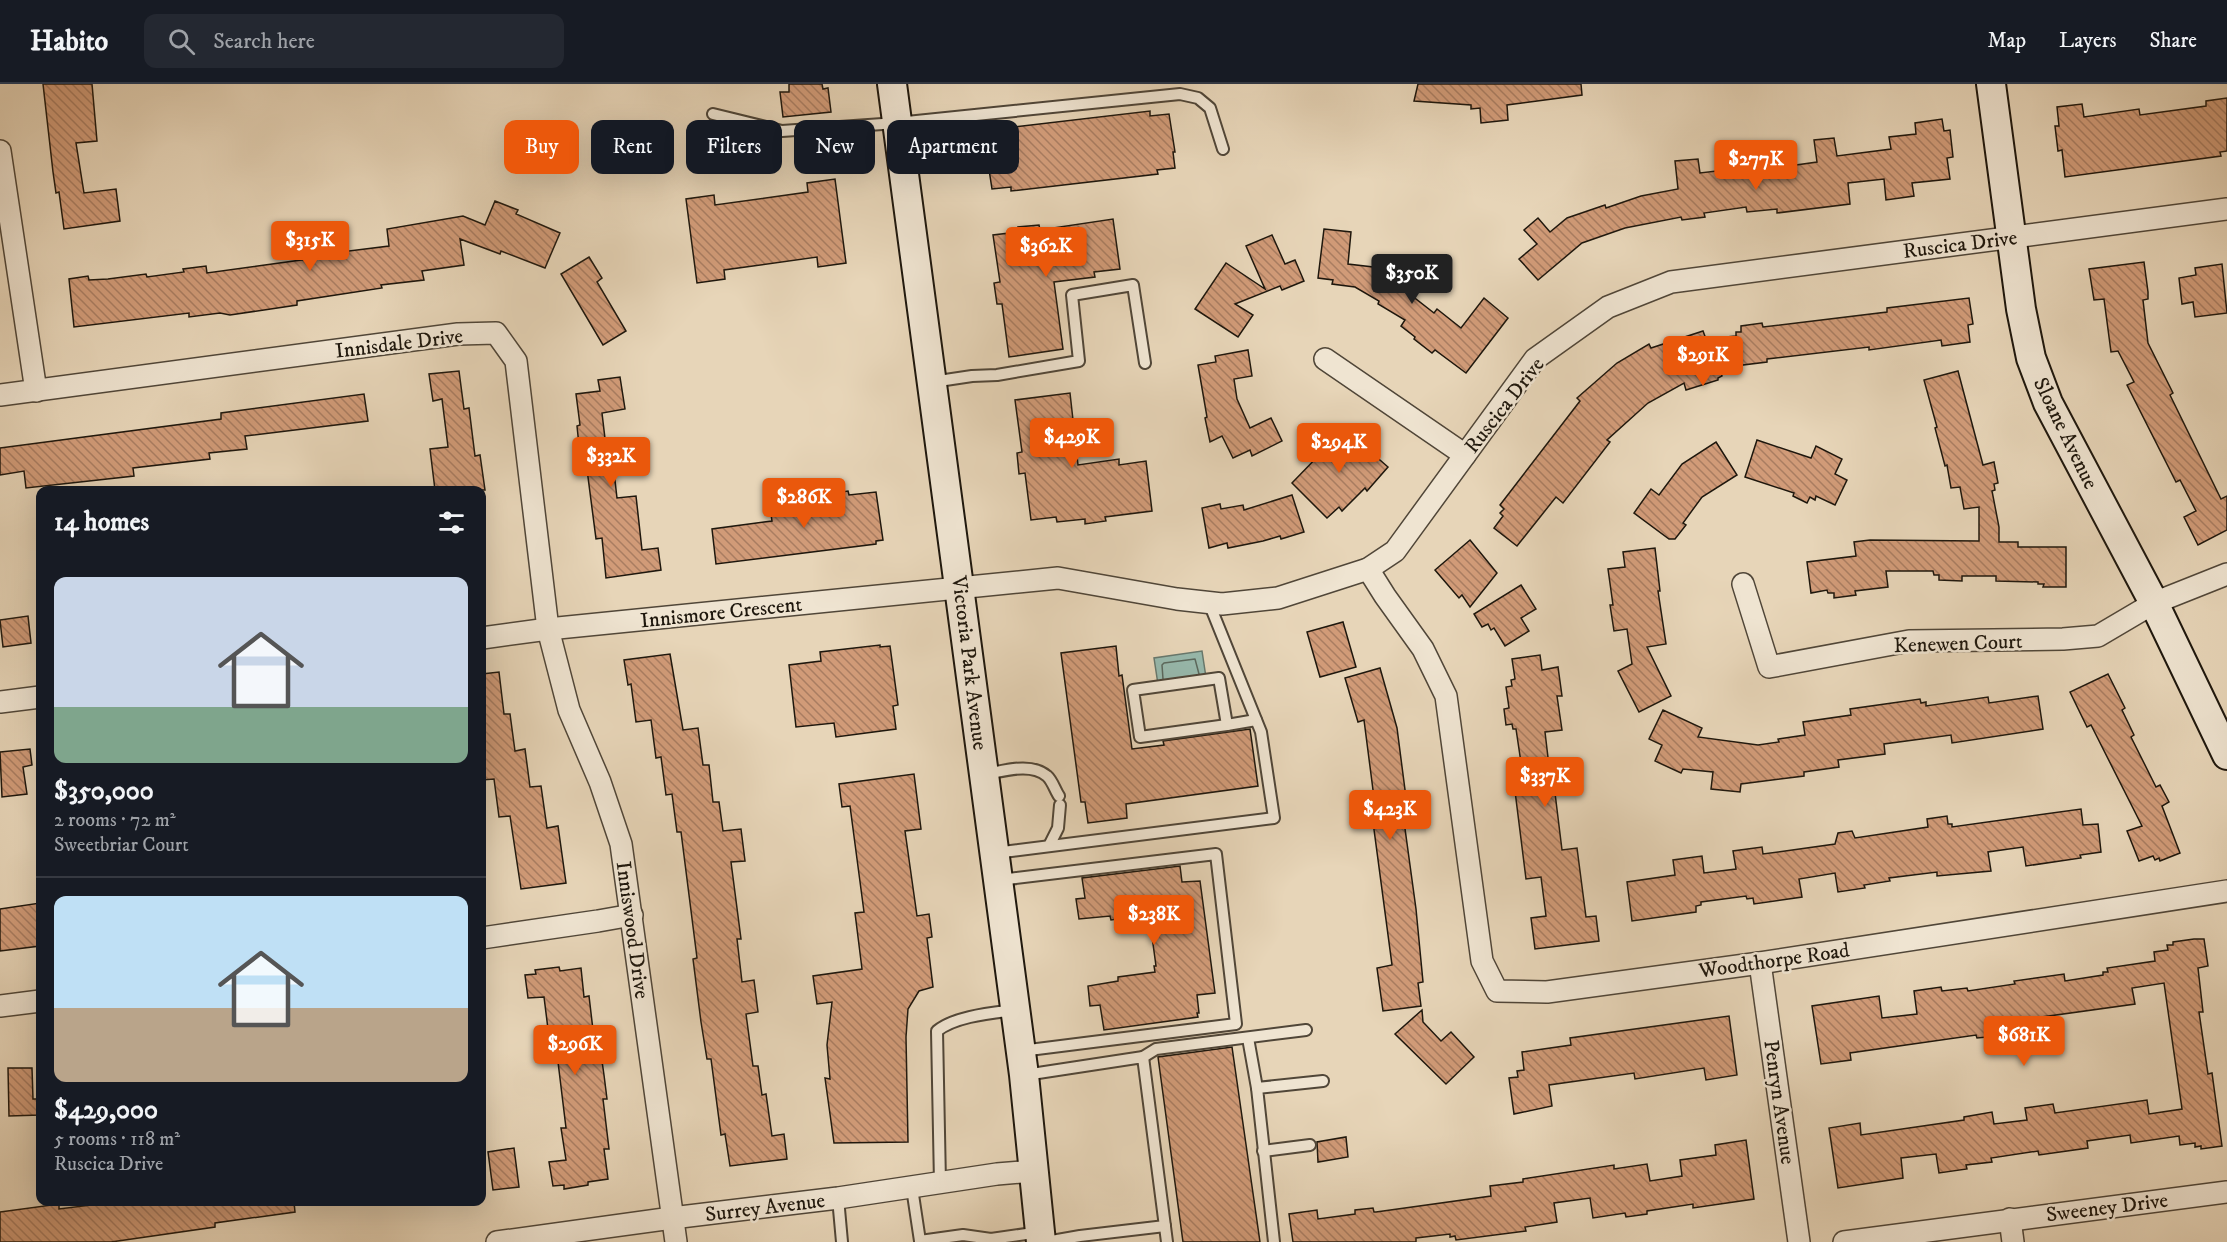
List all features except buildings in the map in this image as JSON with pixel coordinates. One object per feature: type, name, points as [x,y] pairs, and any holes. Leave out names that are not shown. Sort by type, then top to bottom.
[{"type":"main road","name":"Victoria Park Avenue","points":[[892,84],[897,120]]},
{"type":"main road","name":"Sloane Avenue","points":[[1991,84],[2021,309],[2031,358],[2048,403],[2154,603],[2227,755]]},
{"type":"main road","name":"Victoria Park Avenue","points":[[904,174],[1022,1063],[1042,1239]]},
{"type":"street","points":[[0,151],[36,391]]},
{"type":"street","name":"Ruscica Drive","points":[[960,587],[1058,578],[1209,603],[1222,604],[1278,598],[1368,568],[1395,551],[1535,359],[1608,307],[1671,282],[2227,209]]},
{"type":"street","name":"Innisdale Drive","points":[[0,395],[458,334],[496,333],[516,361],[548,629]]},
{"type":"street","points":[[1325,358],[1465,455]]},
{"type":"street","name":"Woodthorpe Road","points":[[1368,568],[1384,596],[1423,649],[1446,696],[1482,961],[1497,991],[1547,992],[1760,963],[2227,891]]},
{"type":"street","points":[[2154,603],[2227,574]]},
{"type":"street","name":"Kenewen Court","points":[[1743,584],[1769,667],[1909,641],[2063,639],[2098,636],[2154,603]]},
{"type":"street","name":"Innismore Crescent","points":[[486,637],[548,629],[960,587]]},
{"type":"street","name":"Inniswood Drive","points":[[548,629],[569,710],[600,782],[621,844],[676,1242]]},
{"type":"street","points":[[0,702],[36,698]]},
{"type":"street","points":[[486,937],[632,915]]},
{"type":"street","name":"Penryn Avenue","points":[[1760,963],[1799,1242]]},
{"type":"street","points":[[0,1006],[36,1002]]},
{"type":"street","name":"Surrey Avenue","points":[[497,1242],[1034,1171]]},
{"type":"street","name":"Sweeney Drive","points":[[1844,1242],[2227,1192]]},
{"type":"street","points":[[2010,1219],[2013,1242]]},
{"type":"lane","points":[[926,120],[1180,94],[1198,98],[1210,108],[1223,149]]},
{"type":"lane","points":[[713,114],[782,131],[887,124]]},
{"type":"lane","points":[[932,382],[972,375],[997,375],[1079,361],[1072,295],[1133,285],[1145,363]]},
{"type":"lane","points":[[996,867],[1049,846],[1274,818],[1261,732],[1209,603]]},
{"type":"lane","points":[[1227,725],[1219,678],[1134,690],[1140,737],[1227,725],[1256,720]]},
{"type":"lane","points":[[984,774],[1020,769],[1035,770],[1047,776],[1059,801],[1058,828],[1049,846]]},
{"type":"lane","points":[[996,867],[1216,854],[1236,1024],[1022,1063]]},
{"type":"lane","points":[[940,1183],[937,1030],[942,1026],[977,1016],[1015,1010]]},
{"type":"lane","points":[[1022,1063],[1143,1057],[1156,1049],[1306,1030]]},
{"type":"lane","points":[[1248,1038],[1257,1088],[1274,1242]]},
{"type":"lane","points":[[1143,1057],[1167,1242]]},
{"type":"lane","points":[[1257,1088],[1323,1081]]},
{"type":"lane","points":[[1263,1151],[1310,1145]]},
{"type":"lane","points":[[912,1188],[917,1242],[964,1238],[1042,1239],[1165,1226]]},
{"type":"lane","points":[[838,1198],[842,1242]]},
{"type":"water","points":[[1202,651],[1207,684],[1159,691],[1154,658]]}]
